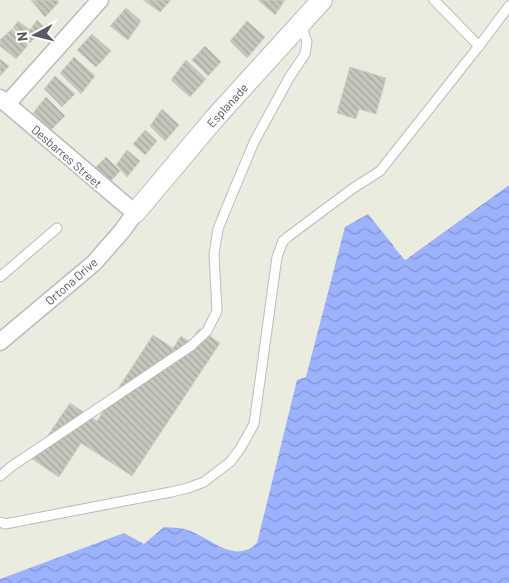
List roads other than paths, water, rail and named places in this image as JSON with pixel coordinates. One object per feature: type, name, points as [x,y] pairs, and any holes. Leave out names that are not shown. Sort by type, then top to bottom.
[{"type":"street","points":[[4,101],[100,0]]},
{"type":"street","name":"Esplanade","points":[[135,213],[214,119],[322,0]]},
{"type":"street","name":"Desbarres Street","points":[[4,101],[135,213]]},
{"type":"street","name":"Ortona Drive","points":[[0,342],[94,263],[135,213]]},
{"type":"lane","points":[[434,0],[479,46]]},
{"type":"lane","points":[[0,522],[5,524],[171,492],[204,482],[230,462],[240,449],[254,424],[277,256],[283,241],[352,189],[380,172],[509,6]]},
{"type":"lane","points":[[0,476],[12,466],[191,346],[208,332],[217,311],[214,254],[218,229],[254,142],[289,78],[305,54],[307,42],[303,30],[298,26]]},
{"type":"lane","points":[[0,276],[57,228]]},
{"type":"water","points":[[509,185],[509,583],[0,583],[0,579],[124,533],[144,544],[164,527],[179,528],[193,532],[230,550],[248,549],[257,543],[297,380],[306,377],[345,227],[368,214],[405,260]]}]
